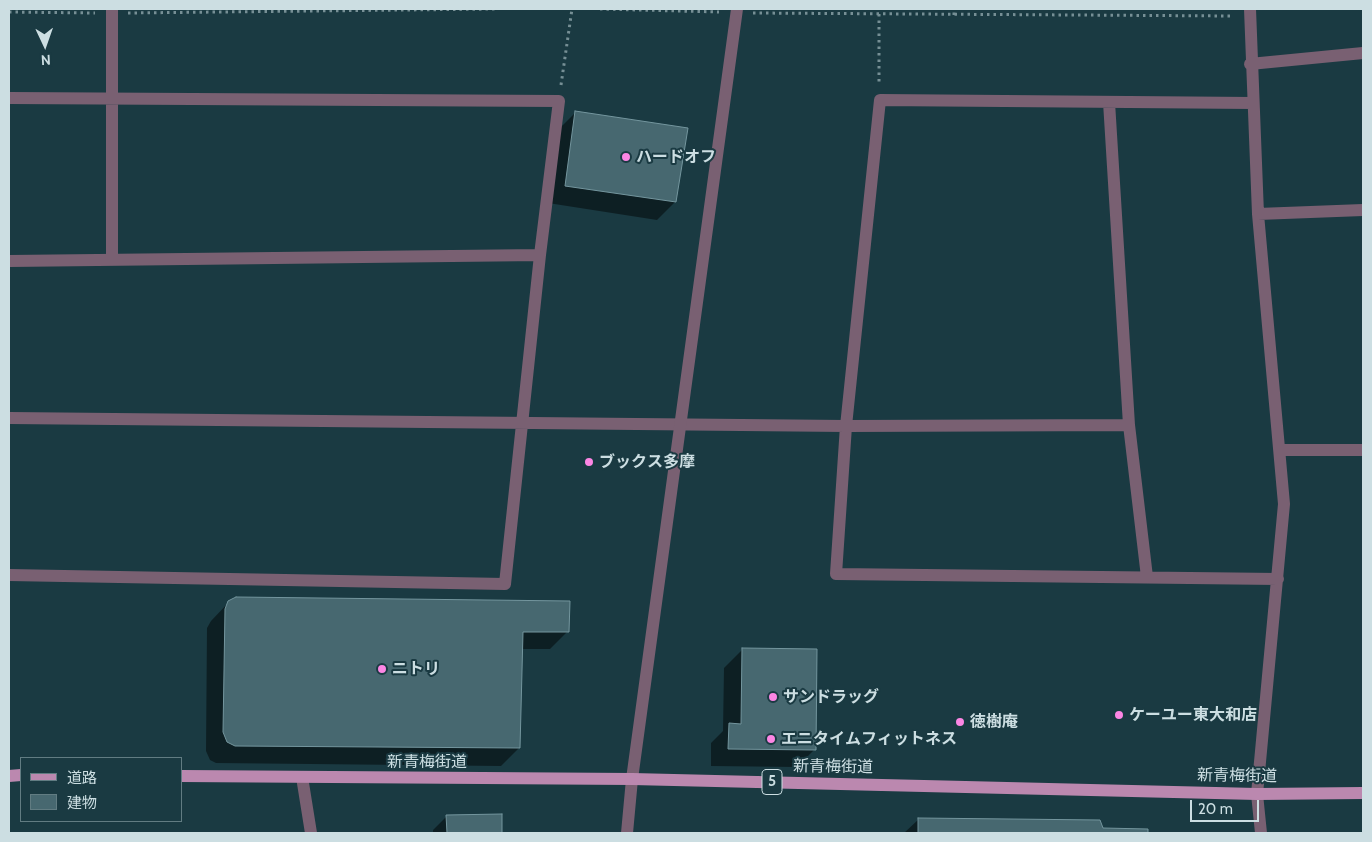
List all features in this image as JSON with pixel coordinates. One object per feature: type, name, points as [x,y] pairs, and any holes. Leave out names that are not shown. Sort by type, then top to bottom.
[{"type":"main road","name":"新青梅街道","points":[[182,776],[632,779],[1257,794],[1363,793]]},
{"type":"street","points":[[112,11],[112,260]]},
{"type":"street","points":[[627,833],[632,779],[679,424],[736,11]]},
{"type":"street","points":[[1250,12],[1250,64],[1258,214],[1281,450],[1284,504],[1257,794],[1260,833]]},
{"type":"street","points":[[1250,64],[1363,53]]},
{"type":"street","points":[[9,98],[559,101],[540,255],[506,584],[9,575]]},
{"type":"street","points":[[1253,103],[880,100],[846,426],[836,574],[1278,578]]},
{"type":"street","points":[[1109,102],[1129,425],[1147,577]]},
{"type":"street","points":[[1258,214],[1363,210]]},
{"type":"street","points":[[9,261],[540,255]]},
{"type":"street","points":[[9,418],[846,426],[1129,425]]},
{"type":"street","points":[[1281,450],[1363,450]]},
{"type":"street","points":[[302,777],[311,833]]},
{"type":"path","points":[[9,12],[495,9]]},
{"type":"path","points":[[559,101],[572,9]]},
{"type":"path","points":[[600,9],[879,14],[1250,12]]},
{"type":"path","points":[[954,9],[954,14]]},
{"type":"path","points":[[879,14],[880,100]]},
{"type":"building","name":"ハードオフ","points":[[575,111],[688,128],[676,202],[565,186]]},
{"type":"building","points":[[236,597],[570,601],[569,632],[523,632],[520,748],[235,746],[227,742],[223,732],[225,609],[228,601]]},
{"type":"building","points":[[742,648],[817,649],[816,750],[728,749],[729,723],[741,724]]},
{"type":"building","points":[[502,814],[502,833],[447,833],[446,815]]},
{"type":"building","points":[[918,818],[1100,820],[1103,828],[1148,829],[1148,833],[918,833]]},
{"type":"place","name":"ハードオフ","points":[[626,157]]},
{"type":"place","name":"ブックス多摩","points":[[589,462]]},
{"type":"place","name":"ニトリ","points":[[382,669]]},
{"type":"place","name":"サンドラッグ","points":[[773,697]]},
{"type":"place","name":"ケーユー東大和店","points":[[1119,715]]},
{"type":"place","name":"徳樹庵","points":[[960,722]]},
{"type":"place","name":"エニタイムフィットネス","points":[[771,739]]}]
